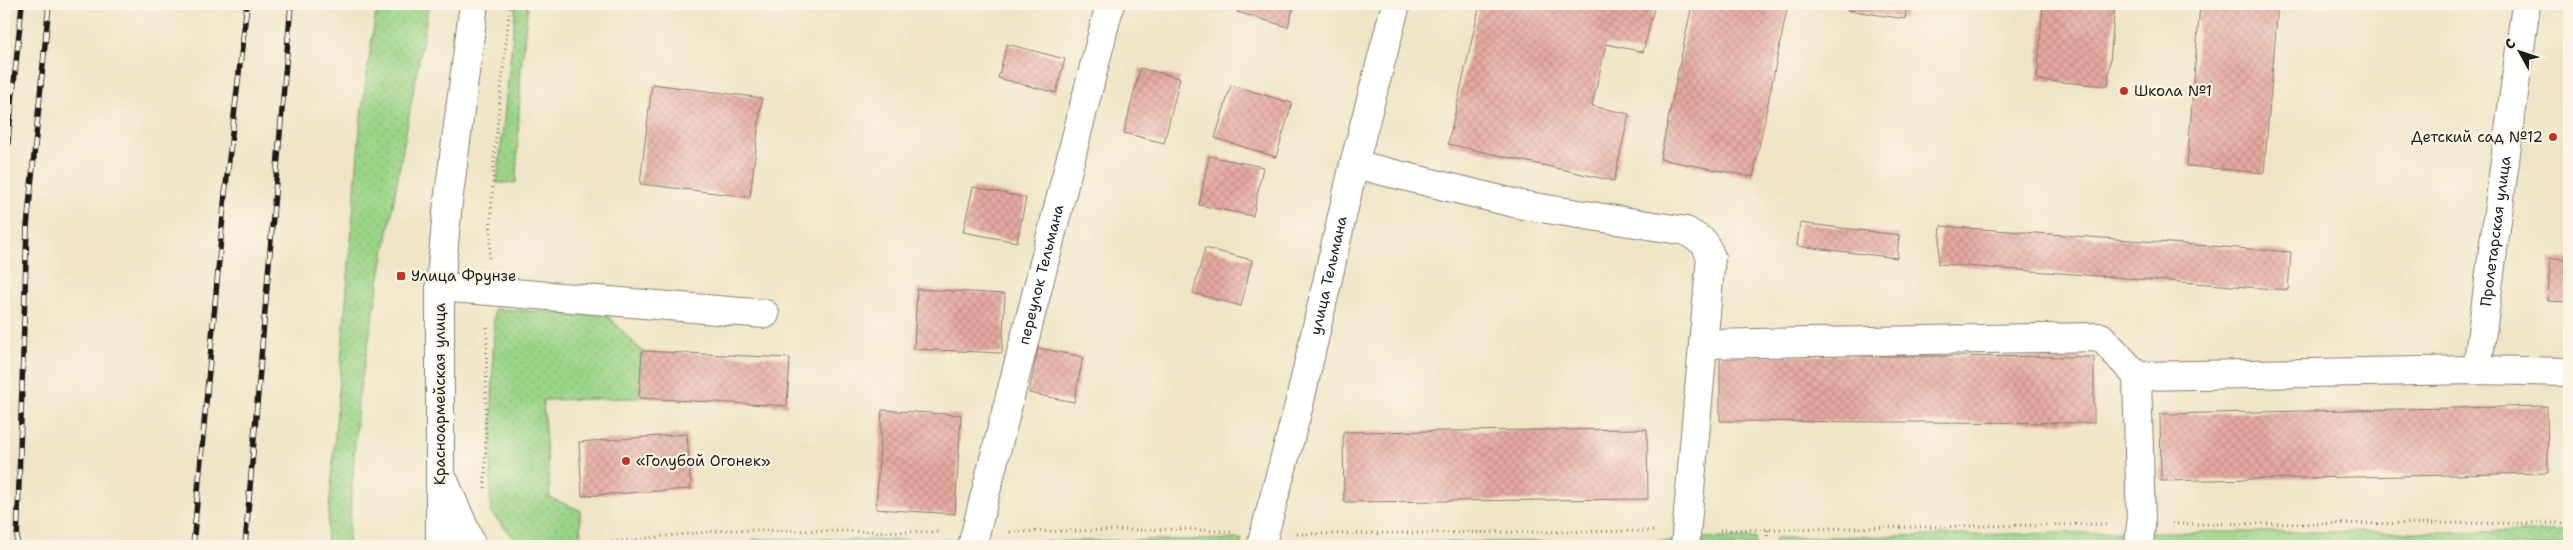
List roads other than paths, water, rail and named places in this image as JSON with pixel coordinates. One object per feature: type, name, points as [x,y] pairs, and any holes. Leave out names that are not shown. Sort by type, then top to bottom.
[{"type":"street","name":"Красноармейская улица","points":[[440,546],[440,287],[448,202],[474,4]]},
{"type":"street","name":"переулок Тельмана","points":[[973,539],[1110,4]]},
{"type":"street","name":"улица Тельмана","points":[[1262,540],[1299,405],[1354,164],[1396,4]]},
{"type":"street","name":"Пролетарская улица","points":[[2477,370],[2526,4]]},
{"type":"street","points":[[1354,164],[1522,205],[1686,231],[1704,242],[1711,257],[1685,539]]},
{"type":"street","points":[[440,287],[764,314]]},
{"type":"street","points":[[1703,344],[2101,337],[2137,376],[2140,535]]},
{"type":"street","points":[[2137,376],[2477,370],[2569,372]]},
{"type":"street","points":[[440,469],[472,546]]},
{"type":"railway","points":[[4,181],[22,4]]},
{"type":"railway","points":[[17,546],[27,227],[49,4]]},
{"type":"railway","points":[[193,546],[225,194],[247,4]]},
{"type":"railway","points":[[245,546],[291,4]]},
{"type":"place","name":"Школа №1","points":[[2124,91]]},
{"type":"place","name":"Детский сад №12","points":[[2553,137]]},
{"type":"place","name":"Улица Фрунзе","points":[[401,276]]},
{"type":"place","name":"«Голубой Огонек»","points":[[626,461]]}]
